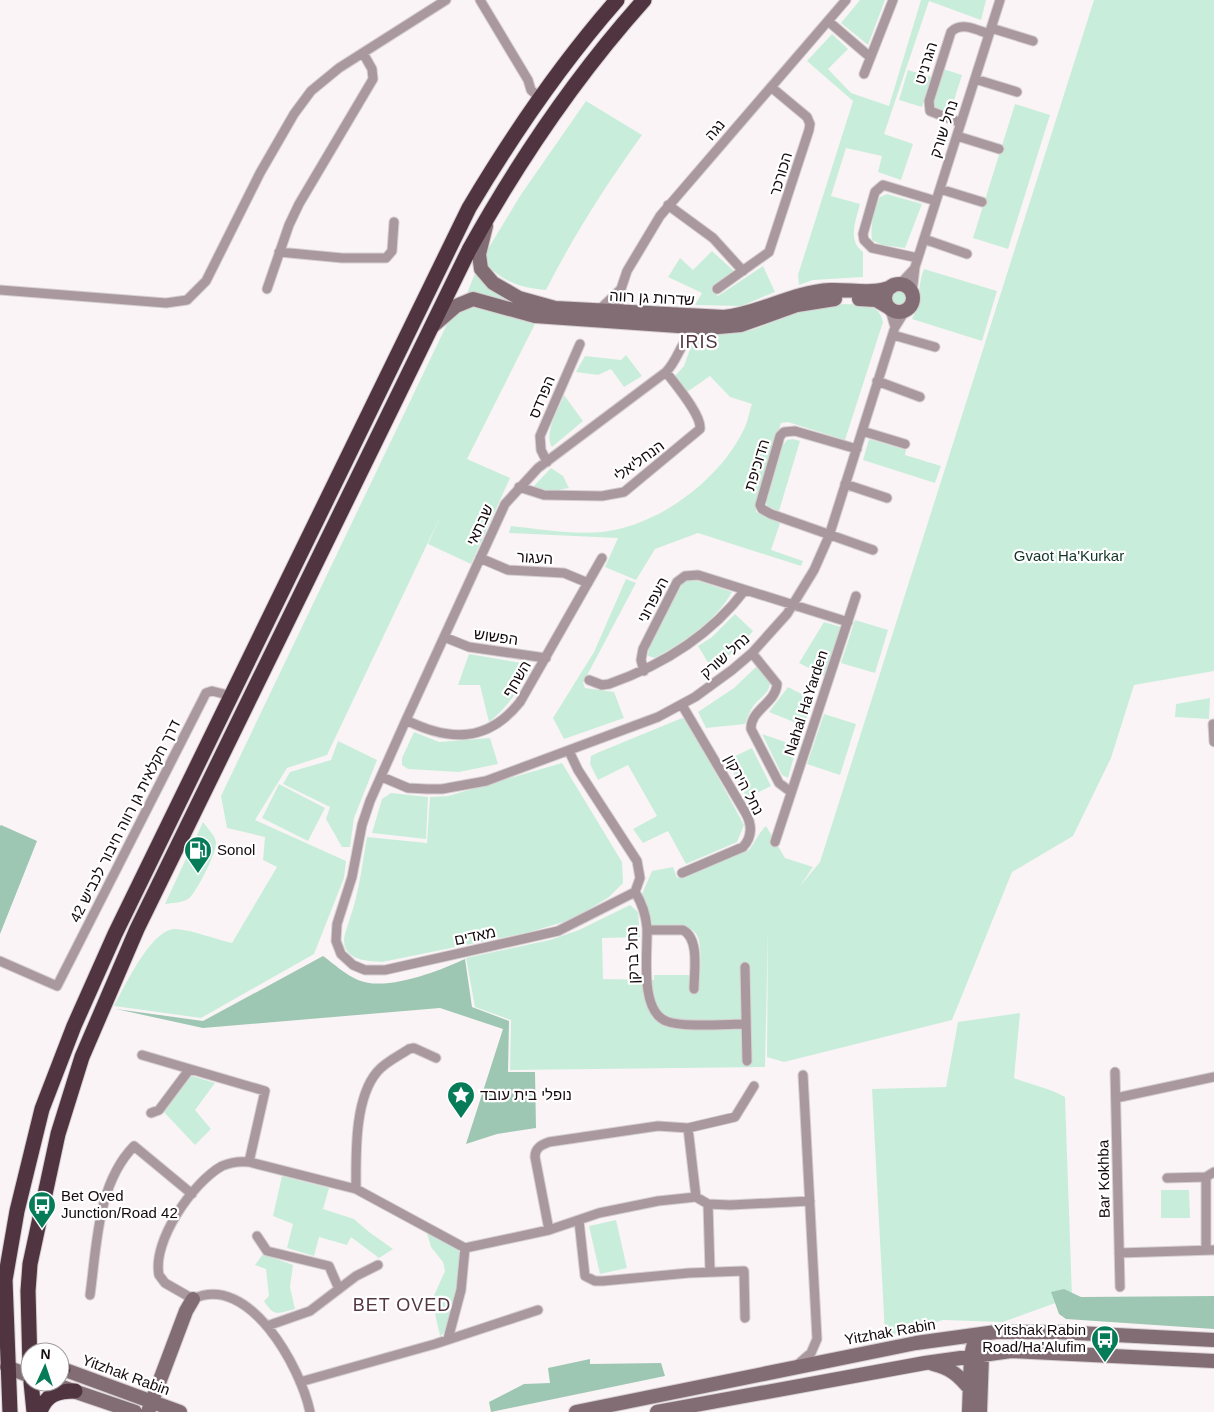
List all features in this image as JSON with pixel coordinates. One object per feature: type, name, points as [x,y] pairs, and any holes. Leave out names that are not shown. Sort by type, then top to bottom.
[{"type":"highway","points":[[10,1412],[4,1367],[5,1280],[17,1212],[42,1109],[74,1026],[115,934],[469,208],[506,146],[540,97],[588,32],[617,0]]},
{"type":"highway","points":[[29,1342],[28,1291],[30,1264],[58,1134],[82,1057],[137,929],[431,328],[492,208],[539,134],[572,87],[607,41],[644,0]]},
{"type":"highway","points":[[28,1333],[35,1342]]},
{"type":"highway","points":[[40,1412],[46,1398],[58,1392],[75,1391]]},
{"type":"highway","points":[[32,1392],[34,1412]]},
{"type":"main road","name":"שדרות גן רווה","points":[[492,208],[479,258],[481,269],[488,279],[508,293],[536,304],[602,316],[666,325],[699,327],[741,325],[797,305],[823,300],[870,299],[882,302],[889,308]]},
{"type":"main road","name":"שדרות גן רווה","points":[[431,328],[456,306],[472,299],[535,316],[602,316],[618,312],[724,317],[746,313],[806,293],[827,290],[879,291],[896,285]]},
{"type":"main road","points":[[896,285],[908,288],[912,293],[912,305],[905,311],[896,312],[889,308],[886,294],[896,285]]},
{"type":"main road","points":[[150,1407],[186,1311],[193,1299]]},
{"type":"main road","name":"Yitzhak Rabin","points":[[576,1412],[916,1343],[977,1334],[1057,1332],[1214,1340]]},
{"type":"main road","points":[[977,1334],[976,1388],[980,1412]]},
{"type":"main road","points":[[969,1412],[976,1388],[990,1368],[1011,1351]]},
{"type":"main road","points":[[657,1412],[925,1363],[1011,1351],[1214,1361]]},
{"type":"main road","points":[[4,1367],[20,1363]]},
{"type":"main road","points":[[925,1363],[947,1367],[976,1388]]},
{"type":"main road","points":[[4,1367],[20,1373]]},
{"type":"main road","name":"Yitzhak Rabin","points":[[70,1372],[150,1407],[180,1412]]},
{"type":"main road","points":[[160,1380],[164,1394],[180,1412]]},
{"type":"main road","points":[[70,1389],[135,1412]]},
{"type":"street","points":[[0,290],[166,303],[188,300],[206,281],[260,173],[294,114],[319,83],[339,68],[446,0]]},
{"type":"street","points":[[480,0],[528,80],[532,90],[540,97]]},
{"type":"street","name":"נגה","points":[[618,312],[621,289],[627,271],[653,225],[668,205],[846,0]]},
{"type":"street","points":[[864,74],[893,0]]},
{"type":"street","name":"נחל שורק","points":[[896,285],[910,275],[916,262],[1000,0]]},
{"type":"street","points":[[828,20],[870,57]]},
{"type":"street","name":"הגרניט","points":[[961,123],[930,111],[928,102],[951,32],[959,26],[990,31]]},
{"type":"street","points":[[990,31],[1033,41]]},
{"type":"street","points":[[267,289],[279,252],[303,196],[373,79],[372,69],[363,53]]},
{"type":"street","points":[[975,79],[1017,92]]},
{"type":"street","name":"הכורכר","points":[[717,290],[769,252],[773,245],[810,124],[807,117],[771,87]]},
{"type":"street","points":[[957,136],[1000,149]]},
{"type":"street","points":[[916,262],[872,248],[864,240],[863,234],[875,192],[883,185],[936,201]]},
{"type":"street","points":[[940,189],[982,202]]},
{"type":"street","points":[[668,205],[713,238],[743,272]]},
{"type":"street","points":[[279,252],[342,258],[386,258],[392,251],[394,222]]},
{"type":"street","points":[[924,239],[967,254]]},
{"type":"street","name":"נחל שורק","points":[[912,293],[916,262]]},
{"type":"street","name":"נגה","points":[[602,316],[621,289]]},
{"type":"street","points":[[889,308],[894,331],[935,348]]},
{"type":"street","name":"נחל שורק","points":[[382,777],[408,788],[442,789],[486,781],[658,717],[713,686],[752,652],[792,605],[814,570],[829,536],[894,331],[905,311]]},
{"type":"street","points":[[666,325],[679,335],[682,346]]},
{"type":"street","name":"שבתאי","points":[[382,777],[406,720],[505,504],[547,462],[666,372],[676,360],[688,335],[699,327]]},
{"type":"street","name":"הפרדס","points":[[547,462],[542,450],[540,436],[580,344]]},
{"type":"street","name":"הנחליאלי","points":[[520,487],[544,495],[602,496],[629,488],[700,429],[696,415],[666,372]]},
{"type":"street","points":[[877,382],[920,396]]},
{"type":"street","points":[[862,430],[905,444]]},
{"type":"street","name":"הדוכיפת","points":[[829,536],[771,514],[762,509],[760,505],[780,436],[784,432],[795,431],[856,448]]},
{"type":"street","points":[[845,484],[887,498]]},
{"type":"street","points":[[829,536],[873,550]]},
{"type":"street","name":"העגור","points":[[480,558],[508,570],[564,573],[588,583]]},
{"type":"street","name":"השחף","points":[[406,720],[431,731],[458,735],[487,731],[504,720],[517,706],[602,558]]},
{"type":"street","name":"העפרוני","points":[[644,670],[641,660],[643,649],[680,578],[698,575],[792,605]]},
{"type":"street","points":[[589,680],[602,685],[609,684],[644,670],[675,654],[704,634],[734,605],[745,590]]},
{"type":"street","name":"Nahal HaYarden","points":[[775,842],[856,596]]},
{"type":"street","points":[[792,605],[848,622]]},
{"type":"street","name":"הפשוש","points":[[444,637],[469,647],[546,658]]},
{"type":"street","name":"Nahal HaYarden","points":[[752,652],[777,684],[776,693],[756,714],[751,729],[778,783],[791,792]]},
{"type":"street","name":"דרך חקלאית גן רווה חיבור לכביש 42","points":[[0,961],[57,986],[206,693],[212,691],[232,696]]},
{"type":"street","name":"נחל הירקון","points":[[682,705],[745,812],[751,826],[749,840],[743,847],[682,873]]},
{"type":"street","points":[[1213,724],[1214,742]]},
{"type":"street","points":[[568,751],[578,770],[637,860],[640,878],[635,892]]},
{"type":"street","name":"מאדים","points":[[382,777],[365,812],[352,877],[337,924],[338,947],[346,960],[353,965],[365,970],[385,970],[540,936],[573,925],[635,892]]},
{"type":"street","name":"נחל ברקן","points":[[635,892],[642,908],[647,930],[648,992],[650,1000],[661,1018],[676,1023],[746,1024]]},
{"type":"street","points":[[647,930],[683,930],[687,932],[693,941],[694,989]]},
{"type":"street","points":[[745,967],[747,1061]]},
{"type":"street","points":[[356,1189],[357,1131],[369,1084],[377,1072],[409,1049],[414,1048],[436,1058]]},
{"type":"street","points":[[142,1055],[264,1091],[248,1162]]},
{"type":"street","points":[[151,1113],[159,1110],[189,1070]]},
{"type":"street","name":"Bar Kokhba","points":[[1115,1072],[1120,1286]]},
{"type":"street","points":[[790,1368],[809,1356],[816,1343],[803,1075]]},
{"type":"street","points":[[1116,1098],[1214,1077]]},
{"type":"street","points":[[549,1230],[535,1157],[535,1153],[541,1145],[549,1142],[658,1126],[688,1128],[735,1117],[754,1086]]},
{"type":"street","points":[[688,1128],[696,1197]]},
{"type":"street","points":[[90,1295],[101,1220],[111,1175],[134,1146],[192,1194]]},
{"type":"street","points":[[310,1412],[300,1382],[267,1326],[249,1308],[228,1298],[211,1294],[193,1299],[163,1281],[158,1269],[160,1253],[168,1231],[192,1194],[221,1167],[232,1162],[248,1162],[356,1189],[464,1248],[549,1230],[599,1213],[658,1201],[696,1197],[708,1204],[810,1202]]},
{"type":"street","points":[[1119,1253],[1210,1250],[1210,1174],[1167,1178]]},
{"type":"street","points":[[708,1204],[710,1272]]},
{"type":"street","points":[[579,1221],[585,1276],[588,1279],[603,1281],[744,1271],[745,1318]]},
{"type":"street","points":[[257,1236],[268,1251],[329,1266],[339,1289]]},
{"type":"street","points":[[448,1339],[460,1290],[464,1248]]},
{"type":"street","points":[[267,1326],[310,1311],[356,1276],[378,1265]]},
{"type":"street","points":[[300,1382],[448,1339],[538,1310]]},
{"type":"green space","points":[[860,0],[885,0],[868,45],[841,23]]},
{"type":"green space","points":[[921,0],[986,0],[981,20],[929,1],[884,134],[913,144],[901,180],[878,172],[882,156],[846,148],[831,196],[860,204],[854,236],[855,242],[863,252],[863,277],[813,280],[799,285],[798,275],[853,101],[807,61],[832,34],[848,49],[828,69],[851,93],[889,106]]},
{"type":"green space","name":"Gvaot Ha'Kurkar","points":[[1094,0],[1214,0],[1214,671],[1134,685],[1111,758],[1073,836],[1012,872],[952,1020],[784,1062],[767,1057],[768,929],[765,1067],[510,1070],[511,1020],[475,1007],[466,958],[550,940],[579,930],[630,905],[638,912],[640,937],[602,938],[603,979],[654,980],[654,975],[700,975],[700,946],[698,937],[694,932],[680,926],[652,925],[642,894],[652,871],[673,867],[677,878],[749,850],[766,826],[785,858],[813,867],[800,886],[820,862]]},
{"type":"green space","points":[[943,69],[962,75],[950,113],[931,107]]},
{"type":"green space","points":[[908,70],[931,77],[922,107],[899,100]]},
{"type":"green space","points":[[586,101],[642,135],[591,211],[546,290],[510,282],[495,272],[482,259],[520,196]]},
{"type":"green space","points":[[1015,104],[1050,115],[1008,249],[973,238]]},
{"type":"green space","points":[[887,194],[922,204],[905,248],[882,245],[872,240],[872,224],[876,207],[880,197]]},
{"type":"green space","points":[[712,251],[735,272],[711,288],[718,296],[763,266],[775,292],[741,306],[695,305],[702,293],[668,277],[680,258],[693,270]]},
{"type":"green space","points":[[924,269],[997,291],[982,341],[912,319],[917,306],[920,282]]},
{"type":"green space","points":[[475,273],[481,280],[524,305],[466,296]]},
{"type":"green space","points":[[899,287],[904,288],[910,294],[910,304],[904,310],[899,311],[894,310],[888,304],[887,299],[888,294],[894,288]]},
{"type":"green space","points":[[844,304],[863,305],[873,308],[878,311],[883,322],[845,440],[788,422],[781,423],[756,502],[756,512],[780,523],[771,550],[803,561],[801,566],[698,533],[655,549],[636,580],[605,567],[618,538],[509,533],[511,526],[579,533],[602,532],[623,528],[644,521],[685,497],[720,466],[733,448],[745,426],[752,404],[730,397],[710,376],[687,392],[675,376],[684,366],[694,338],[752,330],[802,311]]},
{"type":"green space","points":[[477,305],[535,324],[467,459],[510,478],[471,564],[428,544],[441,515],[327,755],[287,768],[255,820],[346,861],[344,878],[314,954],[201,1018],[114,1006],[139,961],[157,939],[166,932],[175,929],[182,930],[232,943],[277,867],[263,860],[265,837],[227,828],[221,796],[448,322],[459,310]]},
{"type":"green space","points":[[626,355],[642,376],[624,387],[611,369],[598,375],[576,372],[585,356],[621,360]]},
{"type":"green space","points":[[564,395],[583,421],[552,447],[549,435]]},
{"type":"green space","points":[[869,439],[906,450],[905,455],[941,466],[935,483],[863,460]]},
{"type":"green space","points":[[787,440],[800,441],[779,511],[767,506],[766,501],[783,445]]},
{"type":"green space","points":[[551,468],[563,476],[569,488],[552,491],[533,487]]},
{"type":"green space","points":[[626,579],[636,583],[583,683],[585,688],[614,692],[624,718],[564,739],[553,718],[594,652]]},
{"type":"green space","points":[[689,580],[696,580],[732,592],[717,613],[698,630],[655,658],[648,656],[649,646],[683,583]]},
{"type":"green space","points":[[735,614],[753,631],[740,646],[712,669],[698,646],[712,637]]},
{"type":"green space","points":[[855,620],[888,630],[875,673],[841,663]]},
{"type":"green space","points":[[824,622],[841,627],[824,676],[799,663]]},
{"type":"green space","points":[[469,654],[533,665],[514,696],[489,722],[480,685],[458,685]]},
{"type":"green space","points":[[756,667],[770,681],[770,685],[767,692],[753,707],[745,724],[706,728],[698,712],[734,688]]},
{"type":"green space","points":[[788,687],[813,700],[804,726],[769,712]]},
{"type":"green space","points":[[1210,698],[1209,719],[1175,717],[1176,704]]},
{"type":"green space","points":[[824,714],[856,724],[840,775],[807,764]]},
{"type":"green space","points":[[682,718],[687,720],[744,825],[737,842],[686,864],[668,831],[643,843],[633,829],[657,816],[628,765],[598,780],[590,764],[591,756],[597,753]]},
{"type":"green space","points":[[414,732],[439,742],[490,738],[498,764],[459,772],[408,769],[402,765],[402,758]]},
{"type":"green space","points":[[762,734],[797,746],[788,778],[782,775]]},
{"type":"green space","points":[[338,741],[377,760],[354,818],[350,847],[342,847],[326,819],[330,807],[283,784],[290,772],[331,760]]},
{"type":"green space","points":[[752,748],[771,786],[747,798],[727,760]]},
{"type":"green space","points":[[562,763],[622,862],[623,883],[609,897],[573,919],[530,932],[382,962],[356,958],[348,952],[344,944],[344,937],[358,890],[367,837],[427,843],[430,797],[448,796]]},
{"type":"green space","points":[[279,784],[325,808],[308,841],[262,818]]},
{"type":"green space","points":[[391,793],[428,797],[426,839],[372,833],[382,799]]},
{"type":"green space","points":[[203,822],[213,834],[216,842],[210,863],[192,896],[180,902],[165,904]]},
{"type":"green space","points":[[0,826],[37,841],[0,934]]},
{"type":"green space","points":[[323,956],[358,980],[370,983],[397,982],[427,974],[465,959],[472,1007],[509,1021],[508,1072],[535,1072],[536,1128],[497,1134],[466,1144],[503,1029],[440,1008],[203,1028],[116,1009],[203,1021]]},
{"type":"green space","points":[[1020,1013],[1014,1078],[1065,1097],[1072,1297],[1003,1322],[943,1320],[901,1333],[885,1335],[872,1089],[946,1087],[958,1022]]},
{"type":"green space","points":[[189,1075],[215,1083],[195,1110],[211,1129],[195,1145],[163,1111]]},
{"type":"green space","points":[[282,1176],[329,1188],[323,1209],[354,1219],[393,1249],[379,1258],[351,1237],[347,1245],[319,1237],[314,1256],[287,1248],[293,1224],[273,1216]]},
{"type":"green space","points":[[1161,1190],[1189,1190],[1190,1218],[1161,1218]]},
{"type":"green space","points":[[616,1220],[627,1268],[600,1274],[589,1226]]},
{"type":"green space","points":[[427,1233],[453,1245],[460,1252],[460,1271],[454,1311],[445,1331],[440,1336],[432,1300],[445,1271],[443,1262],[431,1247]]},
{"type":"green space","points":[[263,1254],[293,1265],[290,1287],[295,1309],[277,1313],[271,1310],[264,1301],[269,1296],[266,1269],[255,1265]]},
{"type":"green space","points":[[1064,1289],[1081,1297],[1214,1296],[1214,1329],[1066,1319],[1059,1314],[1051,1292]]},
{"type":"green space","points":[[590,1359],[590,1364],[661,1363],[665,1376],[491,1412],[489,1402],[524,1384],[550,1383],[548,1368]]},
{"type":"place","name":"Sonol","points":[[198,874]]},
{"type":"place","name":"נופלי בית עובד","points":[[461,1119]]},
{"type":"place","name":"Bet Oved Junction/Road 42","points":[[42,1229]]},
{"type":"place","name":"Yitshak Rabin Road/Ha'Alufim","points":[[1105,1363]]},
{"type":"district","name":"IRIS","points":[[699,342]]},
{"type":"district","name":"BET OVED","points":[[402,1305]]}]
